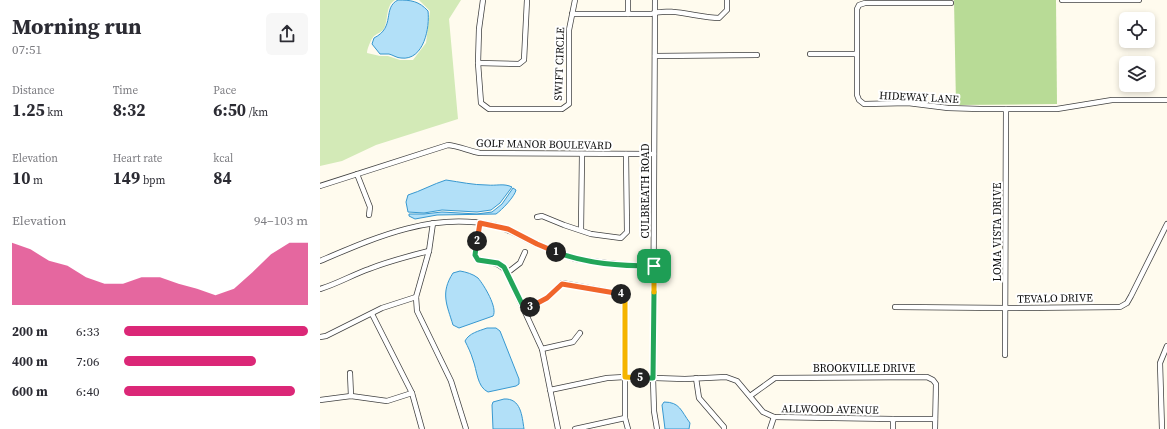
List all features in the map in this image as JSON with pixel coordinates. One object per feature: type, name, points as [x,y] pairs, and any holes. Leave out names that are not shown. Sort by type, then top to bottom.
[{"type":"street","name":"SWIFT CIRCLE","points":[[483,0],[479,29],[478,63],[481,103],[489,109],[562,109],[569,104],[569,30],[575,0]]},
{"type":"street","points":[[478,63],[519,64],[524,60],[527,0]]},
{"type":"street","points":[[628,0],[628,14]]},
{"type":"street","name":"CULBREATH ROAD","points":[[655,0],[653,378],[654,411],[657,429]]},
{"type":"street","points":[[572,14],[651,14],[680,12],[708,18],[720,18],[727,10],[727,0]]},
{"type":"street","points":[[854,0],[859,5],[865,3],[951,3]]},
{"type":"street","points":[[1062,0],[1139,0]]},
{"type":"street","name":"HIDEWAY LANE","points":[[859,5],[857,9],[857,95],[859,100],[864,104],[908,103],[948,108],[1057,109],[1112,100],[1167,100]]},
{"type":"street","points":[[810,54],[856,54]]},
{"type":"street","points":[[655,56],[757,55]]},
{"type":"street","name":"LOMA VISTA DRIVE","points":[[1005,355],[1006,109]]},
{"type":"street","name":"GOLF MANOR BOULEVARD","points":[[320,186],[448,145],[480,153],[654,154]]},
{"type":"street","points":[[581,230],[582,154]]},
{"type":"street","points":[[537,217],[542,216],[564,226],[591,234],[621,238],[627,232],[626,154]]},
{"type":"street","points":[[357,174],[370,207],[369,214]]},
{"type":"street","points":[[320,261],[380,236],[408,228],[459,222],[480,223],[508,229],[537,244],[572,258],[619,266],[654,266]]},
{"type":"street","points":[[480,223],[475,255],[478,260],[498,263],[504,267],[525,310],[542,349],[558,429]]},
{"type":"street","points":[[433,224],[429,251],[416,297],[417,311],[451,381],[466,429]]},
{"type":"street","name":"TEVALO DRIVE","points":[[895,307],[1120,307],[1127,303],[1167,224]]},
{"type":"street","points":[[320,289],[333,286],[368,269],[403,257],[429,251]]},
{"type":"street","points":[[507,273],[520,263],[525,252]]},
{"type":"street","points":[[525,310],[547,298],[562,284],[622,294],[625,301],[625,418],[628,429]]},
{"type":"street","points":[[320,337],[326,336],[382,308],[416,297]]},
{"type":"street","points":[[372,314],[412,393],[422,429]]},
{"type":"street","points":[[542,349],[573,342],[580,333]]},
{"type":"street","points":[[1162,429],[1160,362],[1167,346]]},
{"type":"street","points":[[350,373],[351,396]]},
{"type":"street","name":"ALLWOOD AVENUE","points":[[550,390],[607,378],[696,378],[726,376],[737,381],[764,412],[774,417],[935,419]]},
{"type":"street","name":"BROOKVILLE DRIVE","points":[[750,396],[775,378],[927,377],[933,380],[936,384],[935,429]]},
{"type":"street","points":[[696,378],[699,398],[724,427],[724,429]]},
{"type":"street","points":[[320,400],[351,396],[387,401],[412,393]]},
{"type":"street","points":[[770,429],[774,417]]},
{"type":"street","points":[[575,429],[625,418]]},
{"type":"street","points":[[893,419],[893,429]]},
{"type":"green space","points":[[320,0],[395,0],[390,5],[384,28],[373,37],[367,53],[388,56],[400,60],[413,60],[426,43],[430,11],[419,0],[461,0],[449,19],[458,119],[376,145],[342,161],[320,166]]},
{"type":"green space","points":[[954,0],[1056,0],[1057,104],[956,105]]},
{"type":"water","points":[[398,0],[414,2],[421,5],[428,11],[428,26],[424,42],[415,54],[409,57],[400,58],[389,54],[380,54],[372,44],[374,38],[381,34],[385,29],[393,3]]},
{"type":"water","points":[[446,180],[512,187],[500,203],[491,210],[477,212],[442,210],[424,213],[408,212],[406,202],[408,195]]},
{"type":"water","points":[[513,188],[516,190],[513,196],[496,214],[437,215],[415,219],[409,216],[409,214],[442,212],[477,214],[492,212],[502,204]]},
{"type":"water","points":[[460,271],[469,273],[478,278],[490,297],[494,312],[493,316],[459,328],[453,325],[447,305],[446,293],[449,280],[453,273]]},
{"type":"water","points":[[487,328],[496,328],[500,331],[519,379],[519,384],[516,386],[488,392],[484,390],[479,382],[472,357],[465,341],[472,334]]},
{"type":"water","points":[[504,399],[514,401],[520,409],[524,429],[493,429],[493,402]]},
{"type":"water","points":[[664,402],[677,405],[680,408],[690,423],[689,429],[665,429],[662,405]]},
{"type":"route","points":[[480,223],[508,229],[537,244],[572,258],[619,266],[654,266],[653,378],[625,377],[625,301],[622,294],[562,284],[547,298],[525,310],[504,267],[498,263],[478,260],[475,255],[480,223]]}]
